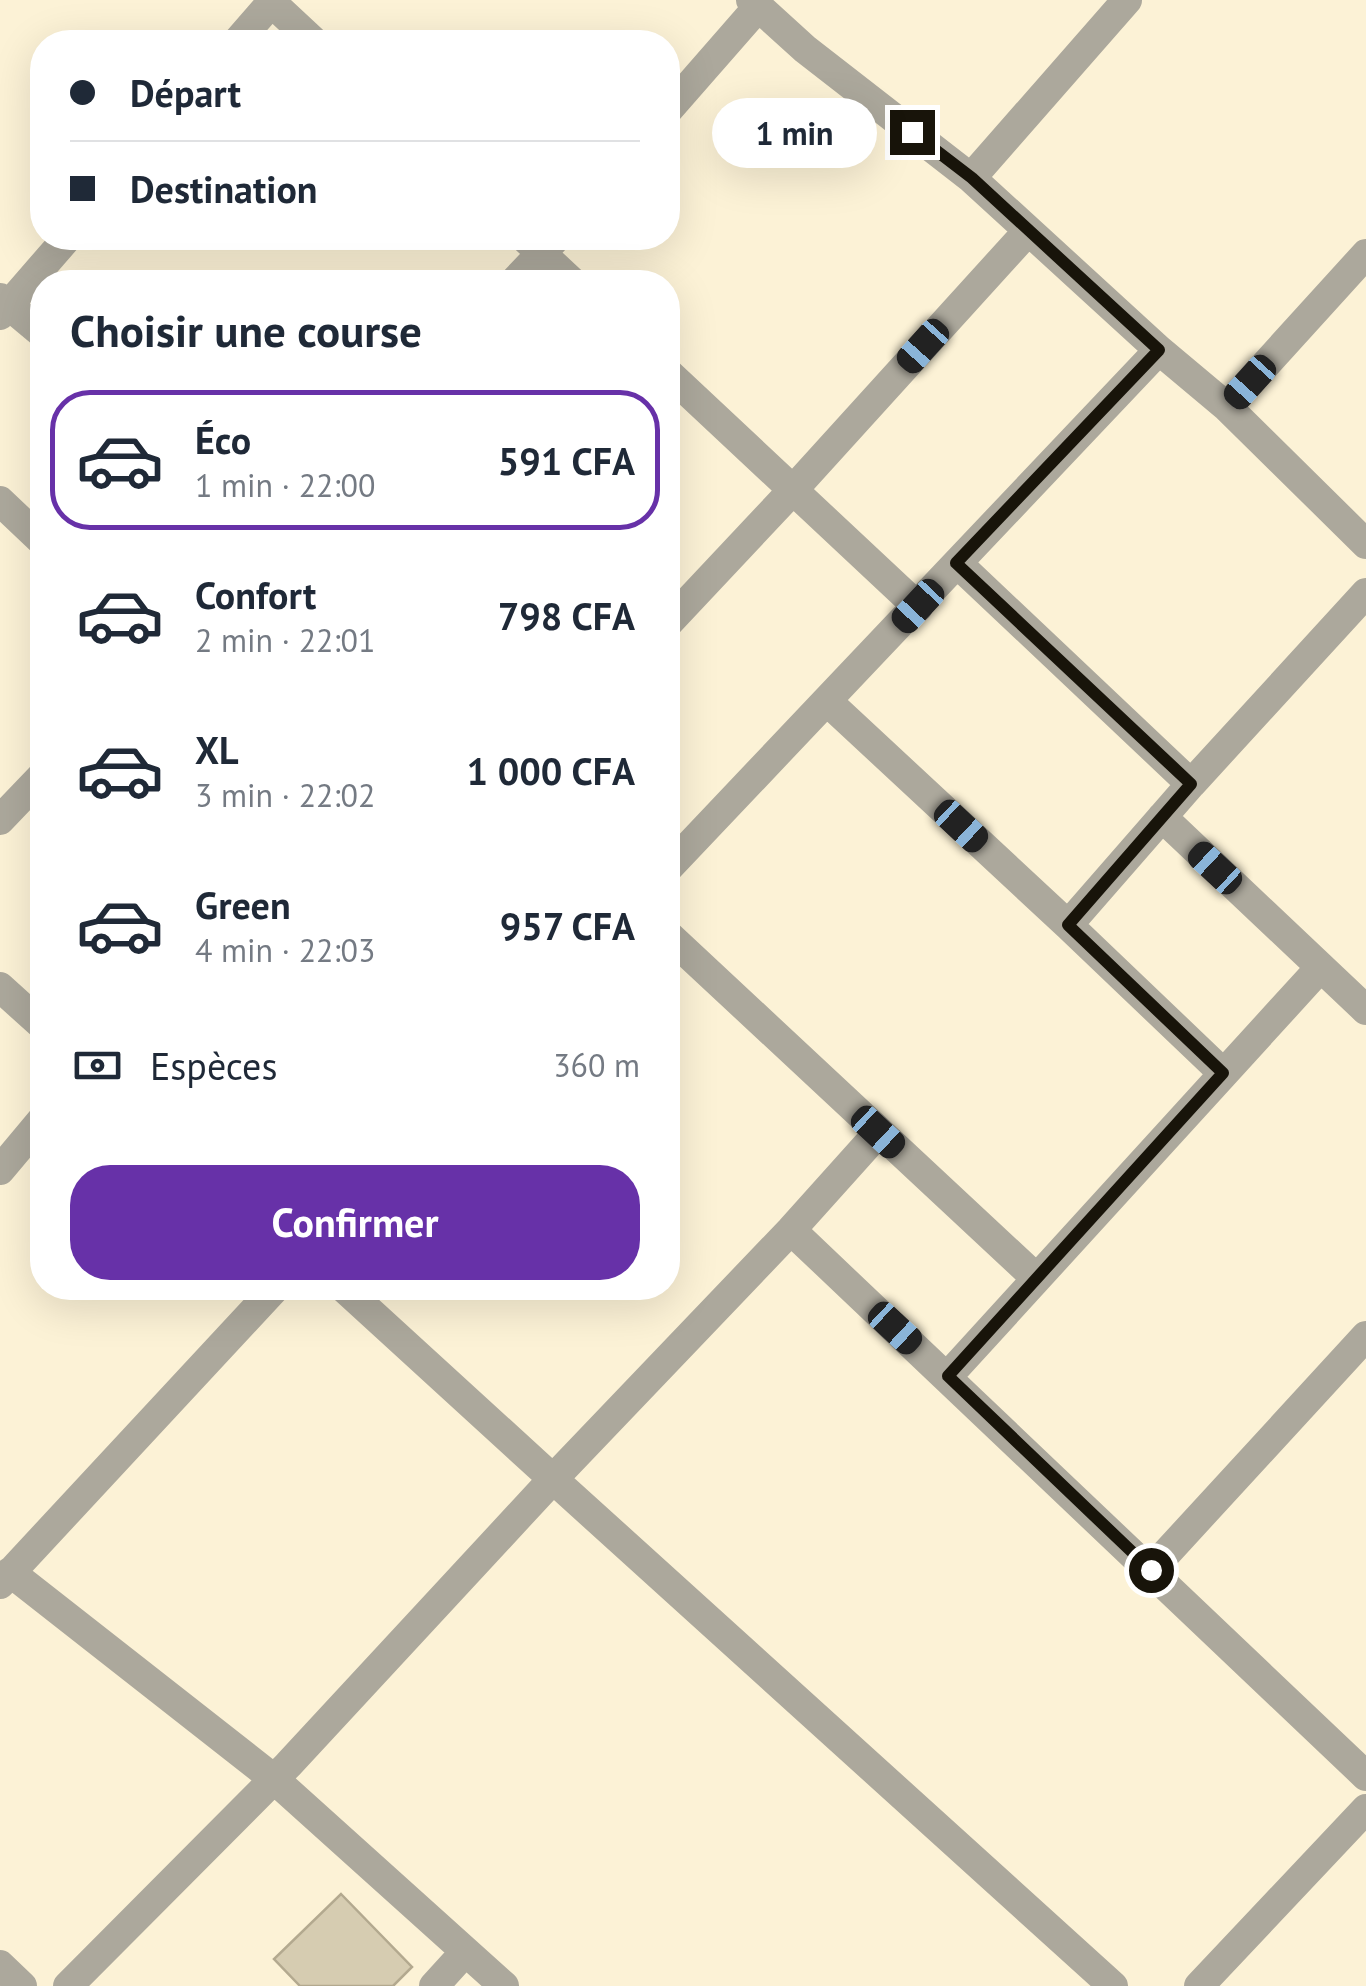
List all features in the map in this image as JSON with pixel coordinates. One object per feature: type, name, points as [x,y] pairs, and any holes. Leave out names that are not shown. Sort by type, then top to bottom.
[{"type":"street","points":[[972,178],[1128,0]]},
{"type":"street","points":[[247,30],[270,1],[301,30]]},
{"type":"street","points":[[680,95],[755,4],[836,73],[972,178],[1159,350],[1227,407],[1366,544]]},
{"type":"street","points":[[680,610],[1028,231]]},
{"type":"street","points":[[37,270],[56,250]]},
{"type":"street","points":[[547,250],[562,270]]},
{"type":"street","points":[[1227,407],[1366,254]]},
{"type":"street","points":[[30,277],[3,306],[30,325]]},
{"type":"street","points":[[680,856],[1159,350]]},
{"type":"street","points":[[680,384],[918,606]]},
{"type":"street","points":[[0,501],[30,530]]},
{"type":"street","points":[[956,563],[1191,784]]},
{"type":"street","points":[[1068,925],[1366,592]]},
{"type":"street","points":[[828,702],[1223,1073]]},
{"type":"street","points":[[0,820],[30,789]]},
{"type":"street","points":[[1162,817],[1366,1010]]},
{"type":"street","points":[[680,946],[1036,1278]]},
{"type":"street","points":[[948,1376],[1320,968]]},
{"type":"street","points":[[0,987],[30,1014]]},
{"type":"street","points":[[68,1986],[288,1766],[791,1230],[878,1132]]},
{"type":"street","points":[[0,1170],[30,1134]]},
{"type":"street","points":[[791,1230],[1366,1776]]},
{"type":"street","points":[[264,1300],[5,1578],[274,1778],[504,1986]]},
{"type":"street","points":[[357,1300],[1113,1986]]},
{"type":"street","points":[[1151,1570],[1362,1350]]},
{"type":"street","points":[[1199,1986],[1366,1809]]},
{"type":"street","points":[[434,1986],[466,1952]]},
{"type":"street","points":[[0,1965],[22,1986]]},
{"type":"building","points":[[341,1894],[412,1967],[393,1986],[300,1986],[274,1959]]},
{"type":"route","points":[[912,132],[972,178],[1159,350],[956,563],[1191,784],[1068,925],[1223,1073],[948,1376],[1151,1570]]}]
